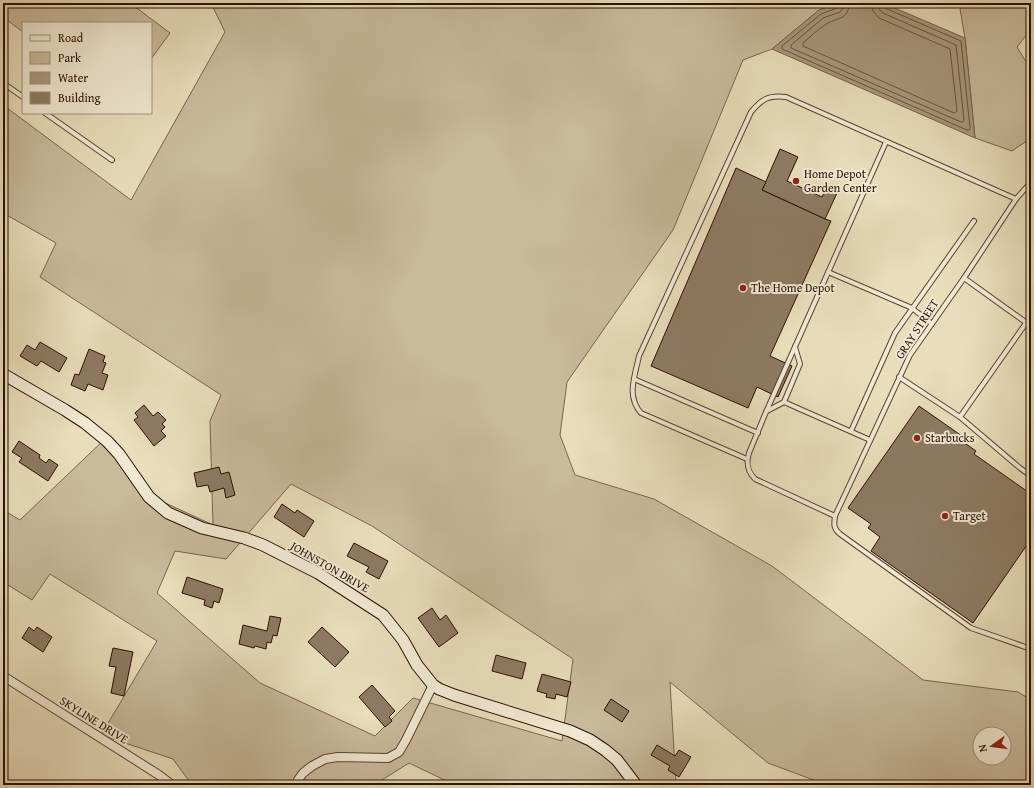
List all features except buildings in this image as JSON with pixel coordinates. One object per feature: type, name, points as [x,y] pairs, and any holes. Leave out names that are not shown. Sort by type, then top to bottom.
[{"type":"street","name":"JOHNSTON DRIVE","points":[[3,374],[65,410],[85,423],[107,441],[119,454],[149,497],[168,513],[202,528],[244,538],[263,545],[318,573],[383,614],[403,640],[417,665],[433,685],[439,689],[570,731],[590,740],[617,760],[636,785]]},
{"type":"street","name":"SKYLINE DRIVE","points":[[3,676],[159,775],[172,785]]},
{"type":"street","points":[[296,785],[303,773],[325,759],[338,757],[388,758],[399,752],[433,685]]},
{"type":"lane","points":[[3,83],[22,96]]},
{"type":"lane","points":[[747,459],[641,413],[636,407],[632,391],[639,356],[751,112],[757,105],[765,99],[774,96],[786,97],[1016,199]]},
{"type":"lane","points":[[46,114],[112,160]]},
{"type":"lane","points":[[835,516],[755,479],[751,475],[747,466],[747,459],[766,412],[886,142]]},
{"type":"lane","name":"GRAY STREET","points":[[1031,182],[1016,199],[964,278],[910,354],[835,516],[834,523],[835,530],[840,534],[972,628],[1031,649]]},
{"type":"lane","points":[[851,431],[895,333],[974,221]]},
{"type":"lane","points":[[828,272],[912,308],[932,324]]},
{"type":"lane","points":[[964,278],[1031,326]]},
{"type":"lane","points":[[960,417],[1031,316]]},
{"type":"lane","points":[[766,412],[784,402],[800,364],[795,347]]},
{"type":"lane","points":[[899,377],[960,417],[1031,476]]},
{"type":"lane","points":[[634,379],[758,433]]},
{"type":"lane","points":[[784,402],[870,440]]},
{"type":"green space","points":[[3,3],[130,3],[170,33],[152,58],[152,22],[22,22],[22,31],[3,17]]},
{"type":"green space","points":[[211,3],[840,3],[819,10],[772,49],[743,60],[673,230],[567,382],[560,435],[575,475],[654,499],[772,566],[923,680],[1018,692],[1031,700],[1031,785],[827,785],[768,763],[670,682],[676,785],[455,785],[409,763],[374,785],[192,785],[173,759],[101,735],[157,641],[50,574],[32,600],[3,582],[3,510],[20,520],[107,437],[159,500],[213,525],[210,421],[221,395],[40,277],[56,243],[3,213],[3,105],[131,200],[225,32]],"holes":[[[291,484],[372,526],[573,659],[562,741],[413,698],[375,736],[260,683],[157,593],[175,551],[226,559]]]},
{"type":"green space","points":[[965,3],[1031,3],[1031,29],[1017,47],[1031,70],[1031,138],[1012,151],[975,138],[965,38],[960,9]]},
{"type":"water","points":[[840,3],[883,3],[965,38],[975,138],[772,49],[819,10]]},
{"type":"place","name":"Home Depot Garden Center","points":[[796,181]]},
{"type":"place","name":"The Home Depot","points":[[743,288]]},
{"type":"place","name":"Starbucks","points":[[917,438]]},
{"type":"place","name":"Target","points":[[945,516]]}]
